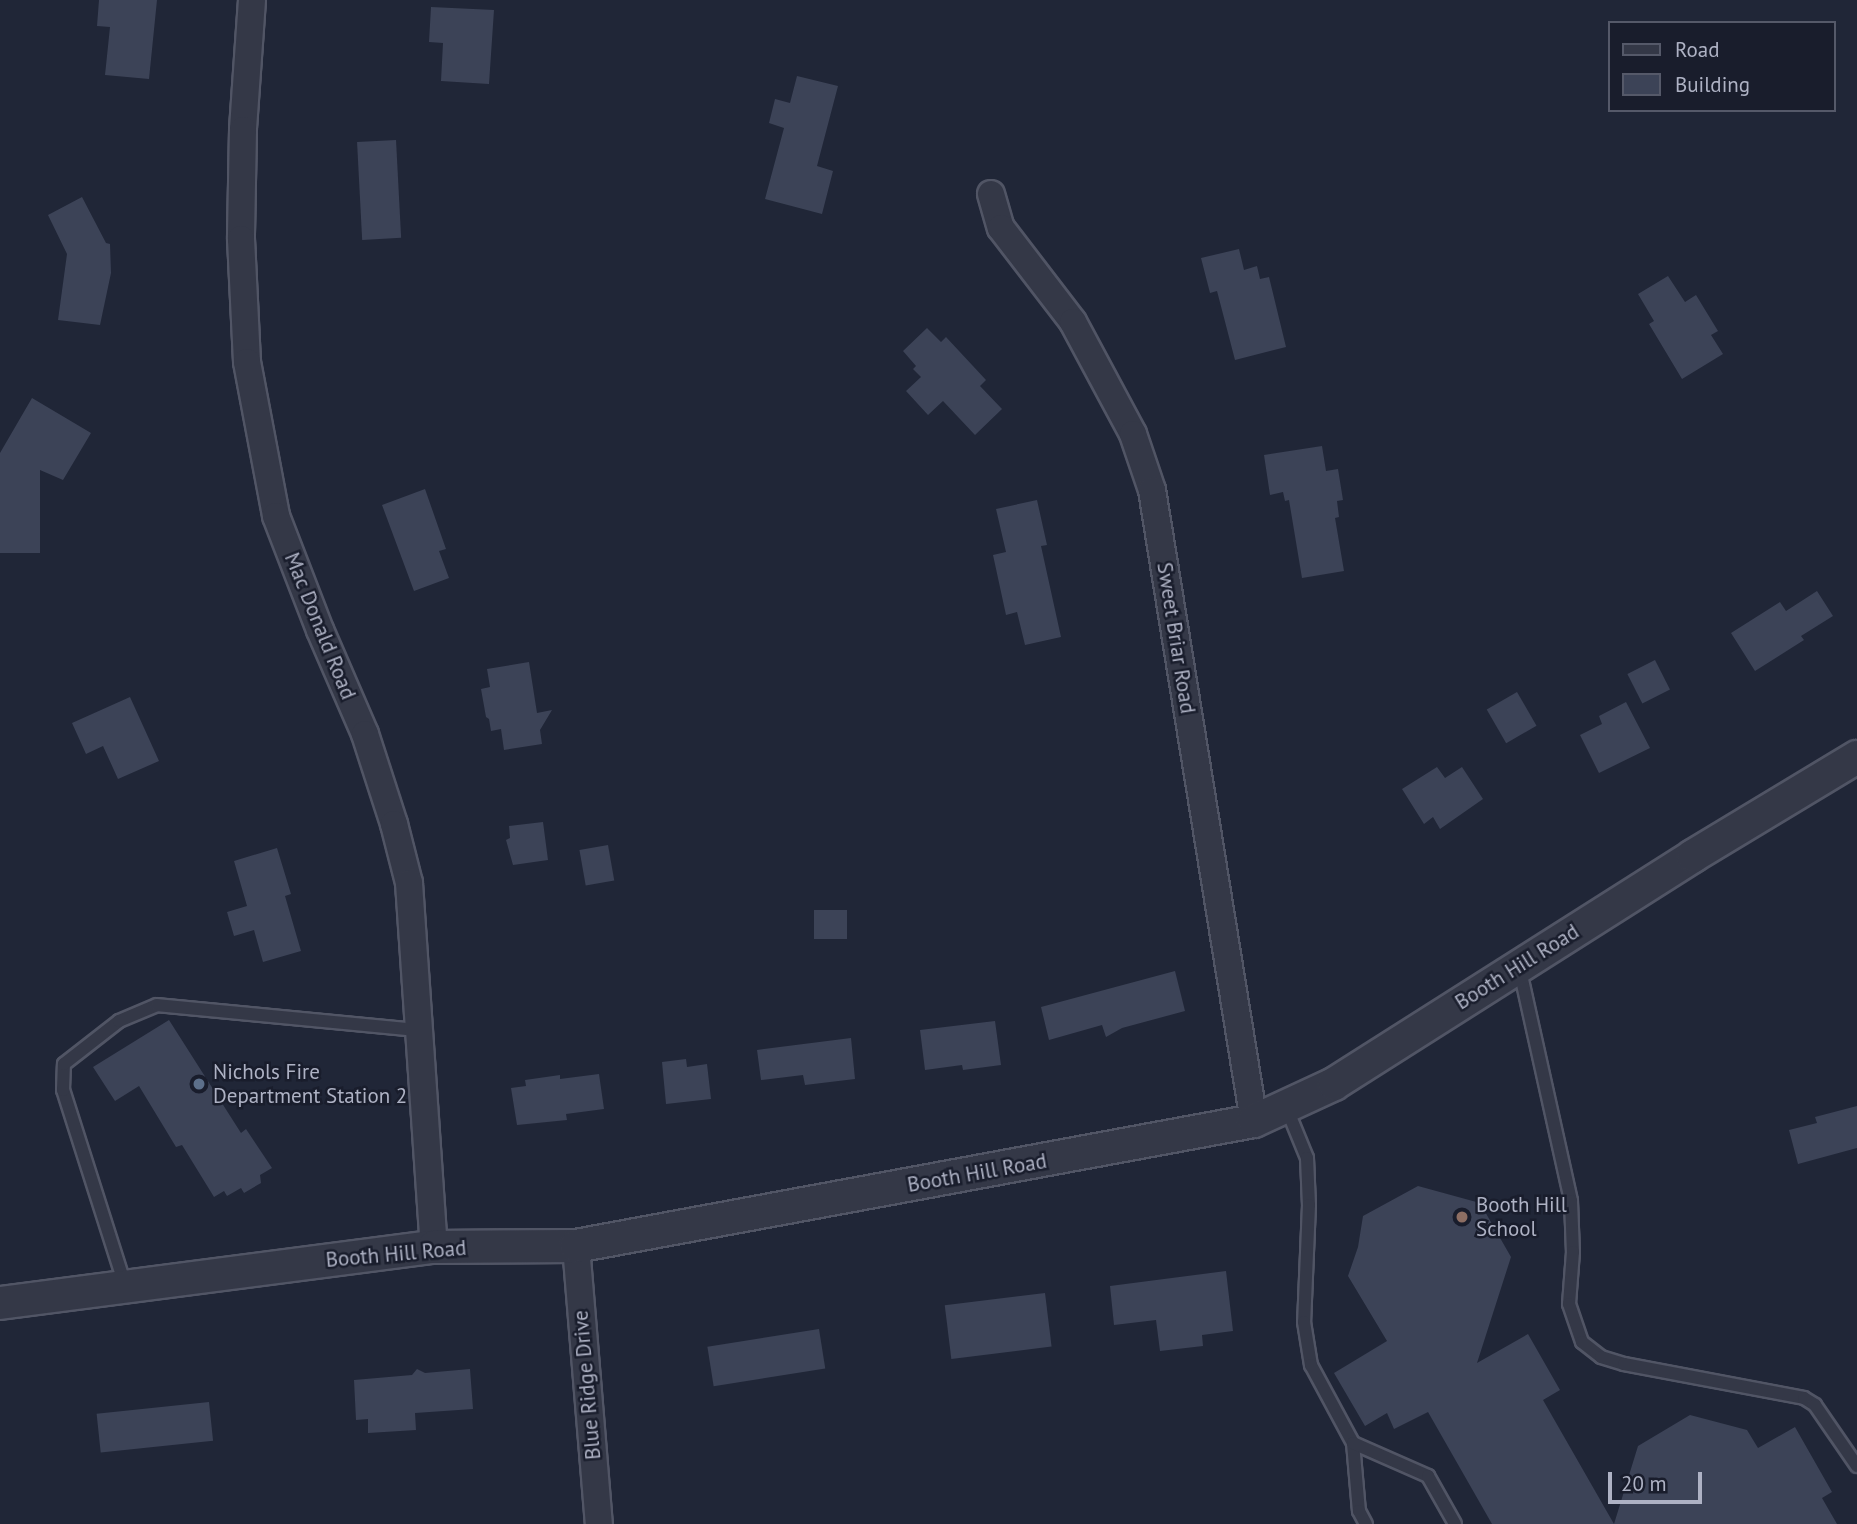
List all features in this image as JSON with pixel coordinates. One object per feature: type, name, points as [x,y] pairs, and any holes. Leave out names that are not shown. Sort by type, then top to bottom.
[{"type":"street","name":"Mac Donald Road","points":[[252,0],[243,130],[241,239],[247,362],[276,516],[320,630],[365,734],[394,824],[409,883],[435,1247]]},
{"type":"street","name":"Sweet Briar Road","points":[[991,194],[1001,228],[1073,322],[1133,434],[1152,490],[1254,1121]]},
{"type":"street","name":"Booth Hill Road","points":[[0,1303],[435,1247],[576,1247],[1254,1121],[1287,1109],[1334,1084],[1693,856],[1857,757]]},
{"type":"street","name":"Blue Ridge Drive","points":[[576,1247],[599,1524]]},
{"type":"lane","points":[[1519,966],[1571,1201],[1573,1251],[1569,1304],[1573,1323],[1582,1342],[1601,1357],[1624,1364],[1804,1398],[1815,1405],[1857,1466]]},
{"type":"lane","points":[[126,1287],[63,1090],[64,1065],[119,1021],[157,1005],[419,1030]]},
{"type":"lane","points":[[1287,1109],[1307,1158],[1309,1205],[1304,1322],[1311,1366],[1353,1443],[1359,1511],[1366,1524]]},
{"type":"lane","points":[[1353,1443],[1429,1476],[1455,1524]]},
{"type":"building","points":[[99,0],[157,0],[149,79],[105,75],[110,27],[97,26]]},
{"type":"building","points":[[431,7],[494,10],[489,84],[441,81],[443,43],[429,42]]},
{"type":"building","points":[[797,76],[838,86],[817,166],[833,171],[822,214],[765,199],[784,128],[769,123],[775,99],[790,103]]},
{"type":"building","points":[[396,140],[401,238],[362,240],[357,142]]},
{"type":"building","points":[[82,197],[106,243],[110,244],[111,273],[100,325],[58,320],[67,254],[48,215]]},
{"type":"building","points":[[1239,249],[1244,270],[1257,266],[1260,279],[1269,277],[1286,347],[1235,360],[1217,291],[1210,293],[1201,258]]},
{"type":"building","points":[[1668,276],[1685,302],[1696,295],[1718,331],[1711,335],[1723,354],[1682,379],[1649,324],[1654,321],[1638,294]]},
{"type":"building","points":[[927,328],[941,342],[946,337],[986,380],[980,386],[1002,409],[975,435],[943,401],[928,415],[906,391],[921,377],[913,369],[916,366],[903,351]]},
{"type":"building","points":[[32,398],[91,433],[63,480],[40,470],[40,553],[0,553],[0,453]]},
{"type":"building","points":[[1322,446],[1326,471],[1338,469],[1343,500],[1337,501],[1339,517],[1335,518],[1344,571],[1302,578],[1289,500],[1285,501],[1283,492],[1270,495],[1264,455]]},
{"type":"building","points":[[425,489],[446,549],[439,551],[449,578],[414,591],[382,505]]},
{"type":"building","points":[[1037,500],[1047,545],[1041,546],[1061,637],[1025,645],[1017,612],[1006,615],[993,555],[1006,552],[996,509]]},
{"type":"building","points":[[1817,591],[1833,616],[1801,636],[1804,640],[1755,671],[1731,633],[1780,602],[1786,611]]},
{"type":"building","points":[[1655,660],[1670,689],[1642,703],[1627,674]]},
{"type":"building","points":[[529,662],[537,713],[552,710],[540,730],[542,744],[504,750],[501,729],[491,731],[481,689],[490,687],[487,669]]},
{"type":"building","points":[[1517,692],[1536,726],[1506,743],[1487,710]]},
{"type":"building","points":[[130,697],[159,761],[118,779],[103,746],[86,754],[72,723]]},
{"type":"building","points":[[1626,702],[1650,748],[1599,773],[1580,735],[1602,724],[1599,716]]},
{"type":"building","points":[[1437,767],[1445,778],[1462,767],[1483,799],[1440,829],[1433,817],[1424,824],[1402,789]]},
{"type":"building","points":[[543,822],[548,860],[513,865],[506,840],[510,838],[509,826]]},
{"type":"building","points":[[608,845],[614,880],[586,885],[579,850]]},
{"type":"building","points":[[277,848],[291,894],[285,896],[301,951],[263,962],[254,930],[234,936],[227,912],[247,906],[234,861]]},
{"type":"building","points":[[814,910],[847,910],[847,939],[814,939]]},
{"type":"building","points":[[1175,971],[1185,1011],[1122,1028],[1106,1037],[1102,1025],[1049,1040],[1041,1007]]},
{"type":"building","points":[[169,1020],[241,1133],[246,1129],[272,1168],[260,1175],[261,1183],[244,1193],[241,1188],[227,1196],[224,1191],[214,1197],[182,1145],[176,1147],[139,1086],[115,1101],[93,1067]]},
{"type":"building","points":[[995,1021],[1001,1065],[963,1070],[962,1065],[925,1070],[920,1030]]},
{"type":"building","points":[[851,1038],[855,1079],[805,1085],[803,1075],[761,1080],[757,1050]]},
{"type":"building","points":[[686,1059],[687,1067],[707,1064],[711,1099],[666,1104],[662,1062]]},
{"type":"building","points":[[599,1074],[604,1109],[566,1114],[567,1120],[517,1125],[511,1088],[526,1086],[525,1080],[560,1075],[560,1079]]},
{"type":"building","points":[[1857,1106],[1857,1148],[1798,1164],[1789,1130],[1817,1123],[1815,1117]]},
{"type":"building","points":[[1418,1186],[1480,1203],[1511,1257],[1477,1363],[1528,1334],[1560,1390],[1543,1400],[1614,1524],[1492,1524],[1428,1412],[1394,1429],[1387,1413],[1365,1426],[1334,1373],[1387,1341],[1348,1276],[1358,1247],[1363,1216]]},
{"type":"building","points":[[1226,1271],[1233,1331],[1202,1335],[1203,1346],[1160,1351],[1156,1320],[1114,1325],[1110,1286]]},
{"type":"building","points":[[1045,1293],[1052,1347],[951,1359],[945,1305]]},
{"type":"building","points":[[819,1329],[825,1369],[714,1386],[707,1347]]},
{"type":"building","points":[[417,1369],[425,1373],[470,1369],[473,1409],[415,1413],[416,1430],[368,1433],[368,1419],[356,1420],[354,1380],[412,1375]]},
{"type":"building","points":[[209,1402],[213,1441],[101,1453],[97,1414]]},
{"type":"building","points":[[1690,1415],[1747,1430],[1758,1448],[1795,1427],[1832,1492],[1822,1498],[1837,1524],[1614,1524],[1638,1446]]},
{"type":"place","name":"Nichols Fire Department Station 2","points":[[199,1084]]},
{"type":"place","name":"Booth Hill School","points":[[1462,1217]]}]
